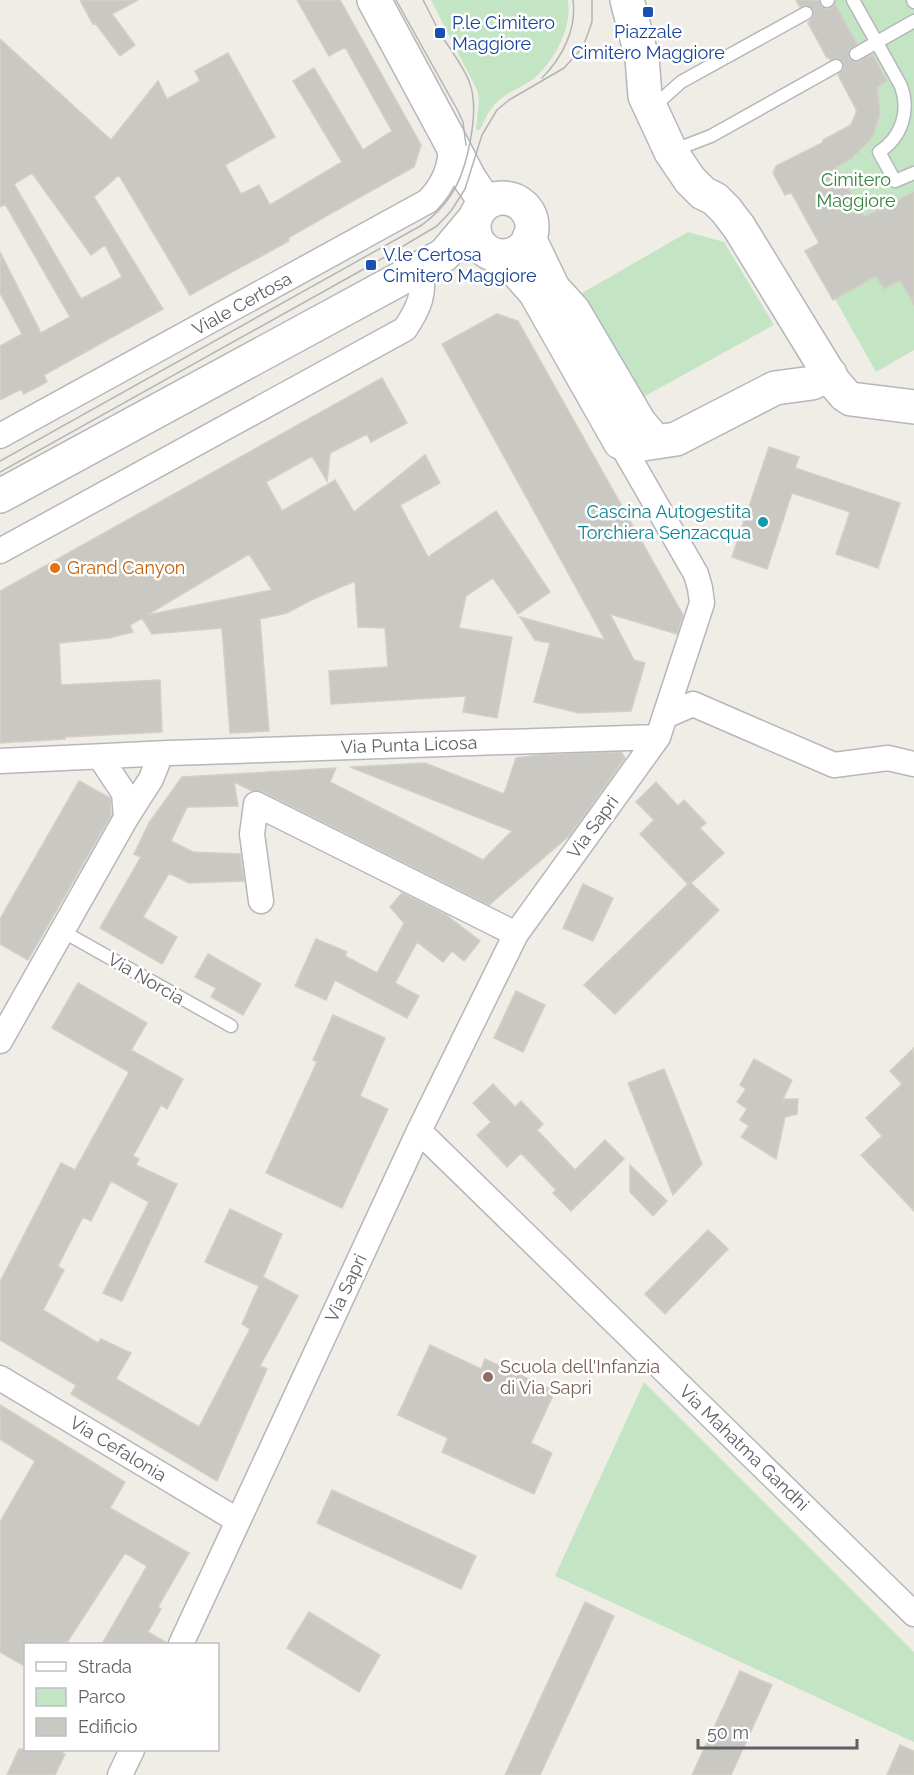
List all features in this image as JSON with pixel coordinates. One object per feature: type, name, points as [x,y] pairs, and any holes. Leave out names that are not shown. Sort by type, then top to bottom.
[{"type":"main road","points":[[374,0],[469,178],[481,210],[474,231],[476,237],[507,249],[553,288],[573,310],[639,422],[656,441]]},
{"type":"main road","points":[[627,0],[642,58],[645,96],[671,152],[690,180],[703,193],[715,199],[739,227],[838,385],[860,401],[914,407]]},
{"type":"main road","points":[[0,496],[432,261],[481,210],[497,198],[508,198],[523,206],[531,221],[507,249],[432,261]]},
{"type":"main road","points":[[507,249],[535,292],[620,442],[643,444],[676,439],[775,388],[812,384],[838,385]]},
{"type":"street","name":"Viale Certosa","points":[[0,436],[428,201],[445,179],[451,159],[451,144]]},
{"type":"street","points":[[0,550],[405,329],[417,310],[432,261]]},
{"type":"street","points":[[620,442],[696,574],[700,588],[702,603],[661,727]]},
{"type":"street","points":[[661,727],[693,704],[834,765],[888,758],[914,764]]},
{"type":"street","name":"Via Punta Licosa","points":[[0,761],[661,727]]},
{"type":"street","name":"Via Sapri","points":[[181,1643],[419,1131],[516,934],[661,727]]},
{"type":"street","points":[[0,1041],[126,818],[151,779],[161,754]]},
{"type":"street","points":[[100,756],[124,793],[126,818]]},
{"type":"street","points":[[261,901],[252,834],[256,804],[516,934]]},
{"type":"street","name":"Via Mahatma Gandhi","points":[[419,1131],[914,1614]]},
{"type":"street","name":"Via Cefalonia","points":[[0,1378],[237,1520]]},
{"type":"street","points":[[120,1775],[131,1751]]},
{"type":"lane","points":[[853,0],[901,86],[905,106],[899,132],[879,152],[895,181],[914,173]]},
{"type":"lane","points":[[650,109],[681,82],[806,13]]},
{"type":"lane","points":[[856,54],[914,21]]},
{"type":"lane","points":[[671,152],[711,136],[836,66]]},
{"type":"lane","name":"Via Norcia","points":[[62,931],[231,1026]]},
{"type":"green space","points":[[431,0],[568,0],[567,22],[555,53],[533,79],[498,101],[480,130],[476,129],[479,101],[477,90]]},
{"type":"green space","name":"Cimitero Maggiore","points":[[799,0],[914,0],[914,350],[876,372],[805,251],[819,243],[791,192],[785,195],[772,171],[776,166],[822,143],[823,140],[840,130],[842,132],[851,123],[855,114],[850,92],[847,93],[831,57],[827,58],[808,23],[810,21]]},
{"type":"green space","points":[[688,232],[724,242],[774,325],[612,414],[549,312]]},
{"type":"green space","points":[[644,1382],[914,1652],[914,1742],[555,1576]]},
{"type":"building","points":[[80,0],[138,0],[112,14],[135,45],[120,56],[95,23],[93,24]]},
{"type":"building","points":[[297,0],[340,0],[421,145],[414,167],[288,238],[289,241],[190,295],[119,175],[94,197],[163,309],[44,375],[47,382],[24,394],[21,389],[0,400],[0,346],[22,334],[0,293],[0,252],[41,333],[70,317],[5,204],[0,207],[0,39],[111,140],[158,81],[167,99],[200,81],[195,71],[228,53],[275,137],[225,165],[241,194],[259,185],[270,205],[342,162],[293,81],[314,68],[363,150],[392,131],[345,47],[329,56]],"holes":[[[32,173],[91,255],[105,245],[122,277],[81,299],[14,184]]]},
{"type":"building","points":[[796,0],[819,0],[825,9],[830,9],[835,4],[857,44],[849,50],[849,59],[857,62],[872,54],[887,81],[877,87],[880,114],[874,133],[851,159],[836,167],[864,217],[914,192],[914,305],[900,280],[884,289],[876,276],[833,300],[805,251],[819,243],[791,192],[785,195],[774,175],[776,166],[822,143],[823,140],[851,125],[857,111],[838,75],[843,70],[843,63],[837,58],[830,60],[829,57],[827,58],[808,23],[813,17],[813,10],[807,5],[800,7]]},
{"type":"building","points":[[497,314],[518,321],[683,615],[677,634],[610,614],[634,660],[645,663],[631,711],[579,713],[534,702],[550,643],[535,640],[520,617],[605,640],[442,344]]},
{"type":"building","points":[[382,378],[407,423],[371,442],[367,434],[330,453],[327,481],[312,456],[266,482],[282,511],[335,480],[354,512],[425,455],[440,483],[400,505],[428,557],[496,511],[550,592],[518,614],[493,578],[466,596],[459,628],[512,637],[497,718],[463,712],[466,696],[331,704],[329,671],[388,667],[385,628],[358,627],[355,581],[287,613],[260,619],[269,731],[230,733],[222,628],[152,634],[142,618],[130,625],[133,632],[109,638],[59,643],[61,685],[160,680],[162,732],[0,743],[0,591]],"holes":[[[249,554],[272,590],[147,615]]]},
{"type":"building","name":"Cascina Autogestita Torchiera Senzacqua","points":[[769,447],[799,457],[795,468],[900,503],[878,568],[836,554],[850,512],[792,493],[767,569],[732,557]]},
{"type":"building","points":[[621,752],[625,758],[570,835],[489,905],[262,791],[252,791],[234,782],[238,806],[187,807],[171,841],[193,852],[240,854],[244,881],[189,883],[169,873],[143,917],[177,937],[162,964],[100,928],[141,857],[134,854],[149,823],[182,777],[336,768],[330,782],[483,860],[512,831],[350,767],[425,763],[504,794],[516,758]]},
{"type":"building","points":[[79,781],[110,798],[111,815],[28,960],[0,944],[0,919]]},
{"type":"building","points":[[656,782],[678,806],[684,800],[706,823],[700,828],[724,853],[691,883],[719,910],[615,1014],[584,985],[688,884],[640,834],[654,820],[636,802]]},
{"type":"building","points":[[583,884],[613,898],[593,941],[563,928]]},
{"type":"building","points":[[402,893],[446,915],[480,941],[464,961],[452,951],[443,962],[417,942],[395,983],[419,996],[407,1018],[335,980],[326,1000],[295,986],[316,939],[347,952],[345,956],[377,973],[404,923],[390,907]]},
{"type":"building","points":[[208,954],[261,984],[243,1015],[211,997],[216,988],[195,977]]},
{"type":"building","points":[[78,983],[147,1023],[131,1050],[183,1079],[167,1109],[161,1105],[133,1156],[139,1159],[136,1165],[177,1184],[122,1301],[103,1293],[149,1202],[111,1181],[91,1221],[83,1217],[58,1266],[64,1270],[43,1310],[98,1343],[101,1339],[131,1353],[116,1379],[199,1427],[250,1329],[242,1324],[259,1286],[205,1262],[230,1209],[282,1234],[263,1277],[298,1296],[260,1366],[267,1369],[217,1481],[71,1394],[76,1385],[0,1340],[0,1282],[61,1163],[75,1170],[129,1072],[52,1028]]},
{"type":"building","points":[[516,991],[545,1005],[523,1052],[494,1038]]},
{"type":"building","points":[[333,1015],[385,1038],[360,1096],[388,1109],[342,1208],[266,1173],[317,1062],[313,1060]]},
{"type":"building","points":[[914,1048],[914,1211],[861,1155],[882,1136],[866,1118],[902,1084],[890,1071]]},
{"type":"building","points":[[754,1059],[792,1080],[783,1099],[798,1099],[797,1114],[785,1117],[776,1159],[741,1137],[749,1126],[740,1120],[747,1109],[737,1102],[746,1089],[740,1085]]},
{"type":"building","points":[[664,1069],[702,1164],[673,1195],[628,1083]]},
{"type":"building","points":[[493,1084],[515,1107],[521,1101],[543,1124],[537,1130],[575,1170],[605,1140],[624,1159],[571,1211],[553,1193],[556,1190],[521,1153],[507,1167],[477,1135],[491,1122],[473,1103]]},
{"type":"building","points":[[630,1165],[667,1201],[653,1216],[630,1192]]},
{"type":"building","points":[[708,1230],[728,1249],[665,1314],[645,1294]]},
{"type":"building","points":[[430,1345],[481,1369],[485,1359],[555,1391],[531,1443],[552,1453],[534,1494],[442,1452],[448,1438],[398,1415]]},
{"type":"building","points":[[0,1405],[125,1482],[110,1508],[189,1553],[158,1607],[161,1609],[148,1632],[167,1643],[103,1643],[147,1566],[125,1553],[67,1643],[24,1643],[24,1666],[0,1652],[0,1522],[35,1461],[0,1439]]},
{"type":"building","points":[[332,1490],[476,1556],[461,1589],[317,1523]]},
{"type":"building","points":[[585,1602],[614,1616],[540,1775],[505,1775]]},
{"type":"building","points":[[309,1612],[380,1655],[359,1692],[287,1648]]},
{"type":"building","points":[[740,1671],[772,1685],[731,1775],[692,1775]]},
{"type":"building","points":[[900,1745],[914,1751],[914,1775],[887,1775]]},
{"type":"building","points":[[19,1749],[59,1751],[65,1754],[55,1775],[7,1775]]},
{"type":"tram line","points":[[396,0],[458,111],[463,122],[466,145]]},
{"type":"tram line","points":[[0,461],[422,225],[434,215],[451,195],[467,157],[473,125],[473,96],[464,71],[423,0]]},
{"type":"tram line","points":[[542,78],[562,52],[570,32],[573,22],[573,0]]},
{"type":"tram line","points":[[0,472],[437,226],[451,211],[465,189],[482,135],[497,110],[509,100],[564,68],[583,47],[592,22],[592,0]]},
{"type":"place","name":"Piazzale Cimitero Maggiore","points":[[648,12]]},
{"type":"place","name":"P.le Cimitero Maggiore","points":[[440,33]]},
{"type":"place","name":"V.le Certosa Cimitero Maggiore","points":[[371,265]]},
{"type":"place","name":"Cascina Autogestita Torchiera Senzacqua","points":[[763,522]]},
{"type":"place","name":"Grand Canyon","points":[[55,568]]},
{"type":"place","name":"Scuola dell'Infanzia di Via Sapri","points":[[488,1377]]}]
